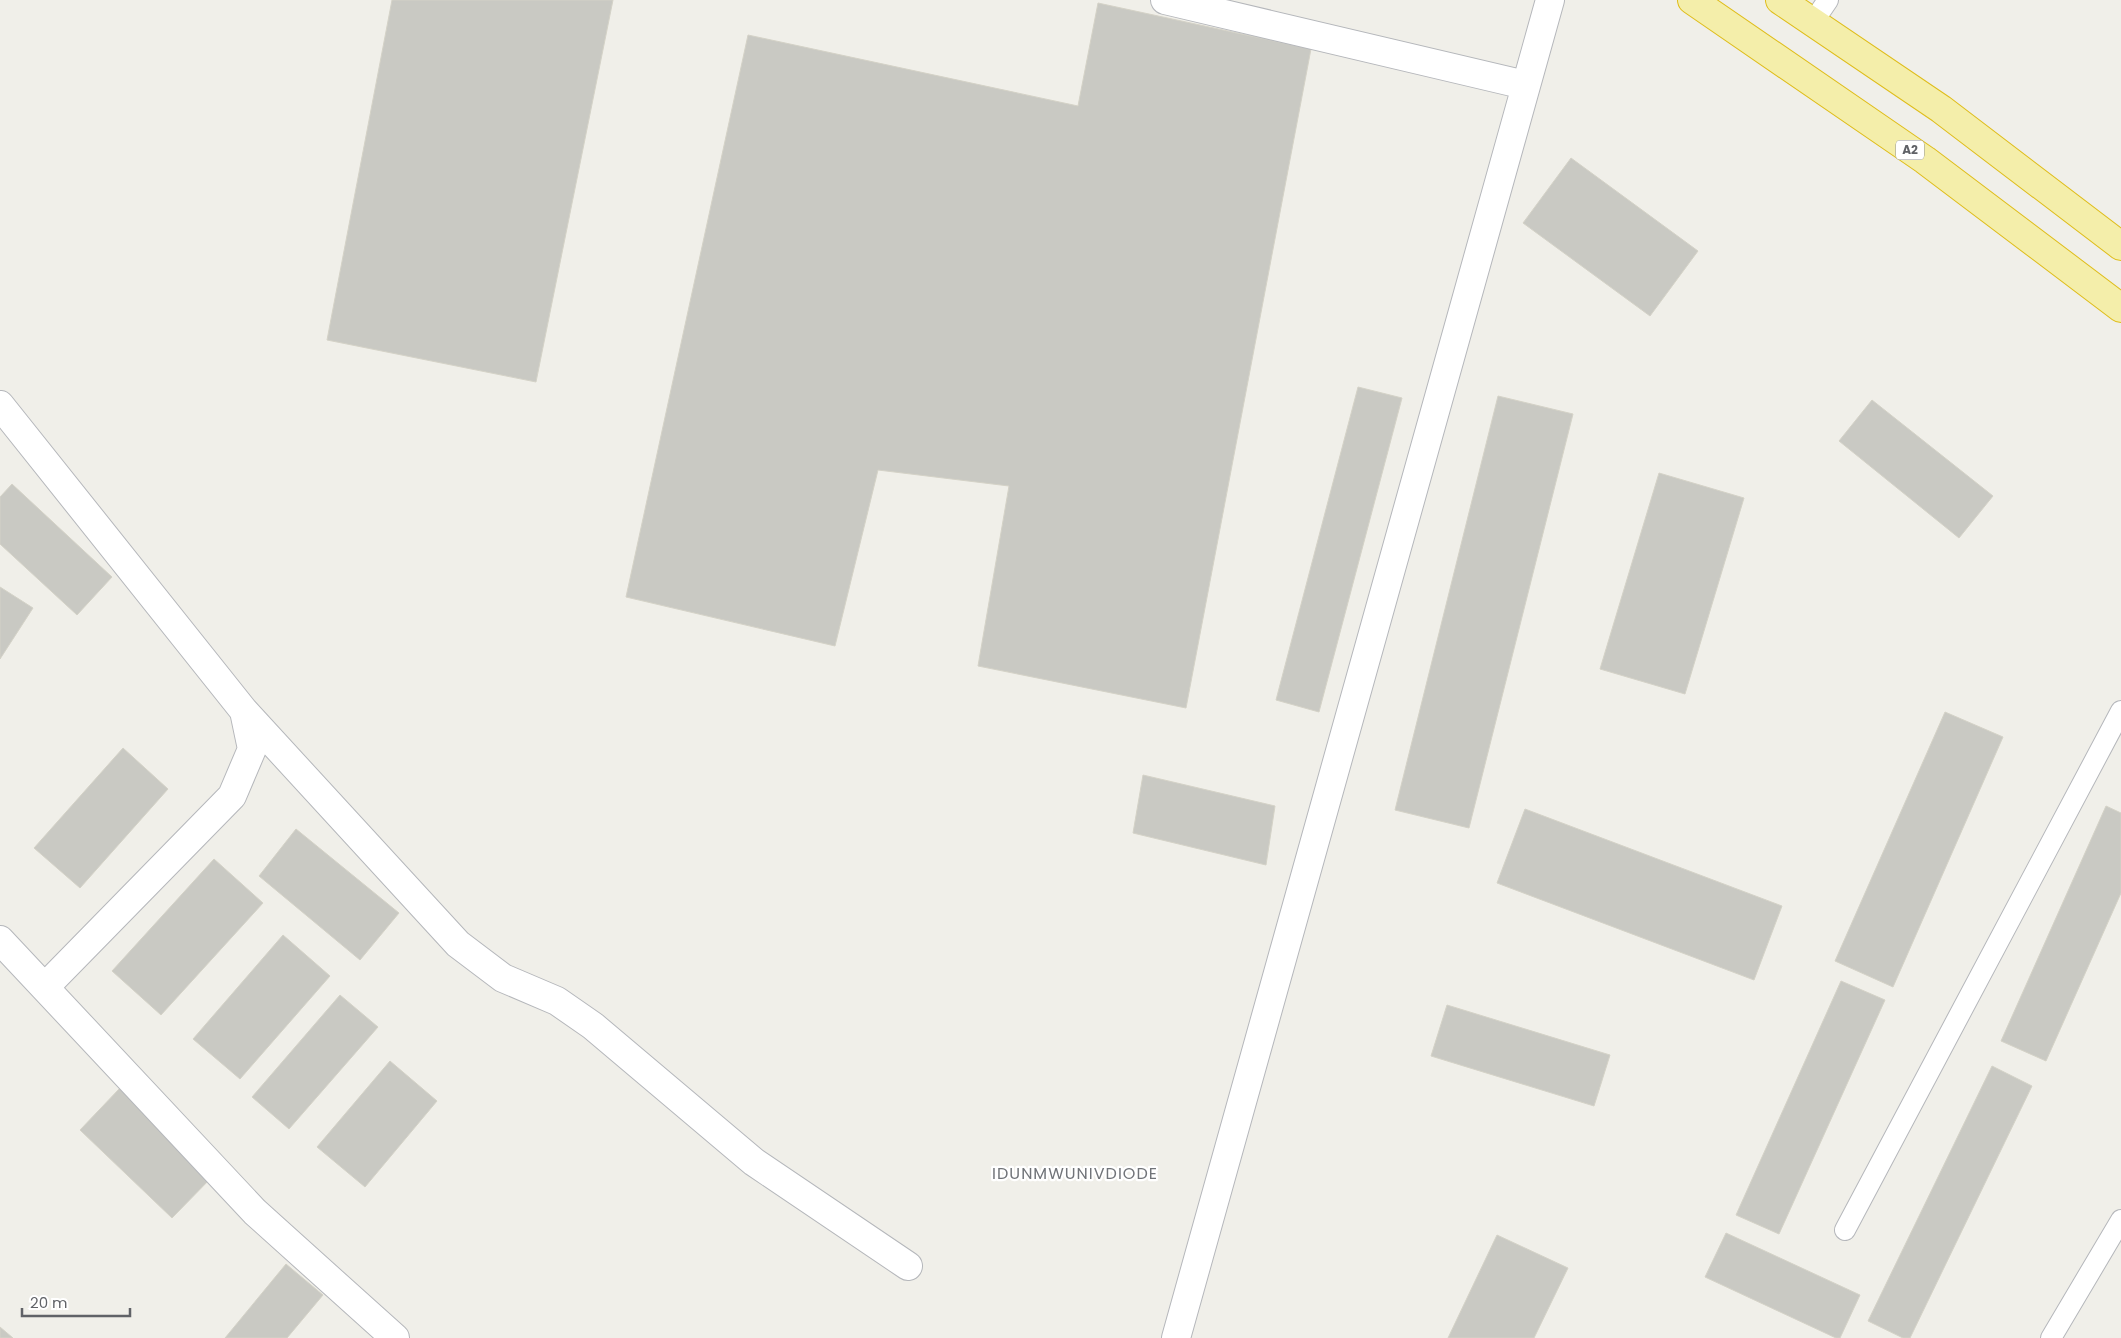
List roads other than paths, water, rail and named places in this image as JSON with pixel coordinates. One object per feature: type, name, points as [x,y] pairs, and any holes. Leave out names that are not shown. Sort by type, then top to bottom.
[{"type":"highway","name":"A2","points":[[1692,0],[1925,160],[2121,308]]},
{"type":"highway","points":[[1780,0],[1941,108],[2121,246]]},
{"type":"street","points":[[1165,0],[1525,85]]},
{"type":"street","points":[[1176,1338],[1550,0]]},
{"type":"street","points":[[0,405],[244,711],[458,944],[503,978],[557,1001],[579,1016],[754,1162],[908,1266]]},
{"type":"street","points":[[45,987],[232,796],[252,749],[244,711]]},
{"type":"street","points":[[0,940],[255,1212],[395,1338]]},
{"type":"lane","points":[[1813,22],[1828,0]]},
{"type":"lane","points":[[1845,1230],[2121,711]]},
{"type":"lane","points":[[2051,1338],[2121,1220]]},
{"type":"district","name":"IDUNMWUNIVDIODE","points":[[1075,1173]]}]
